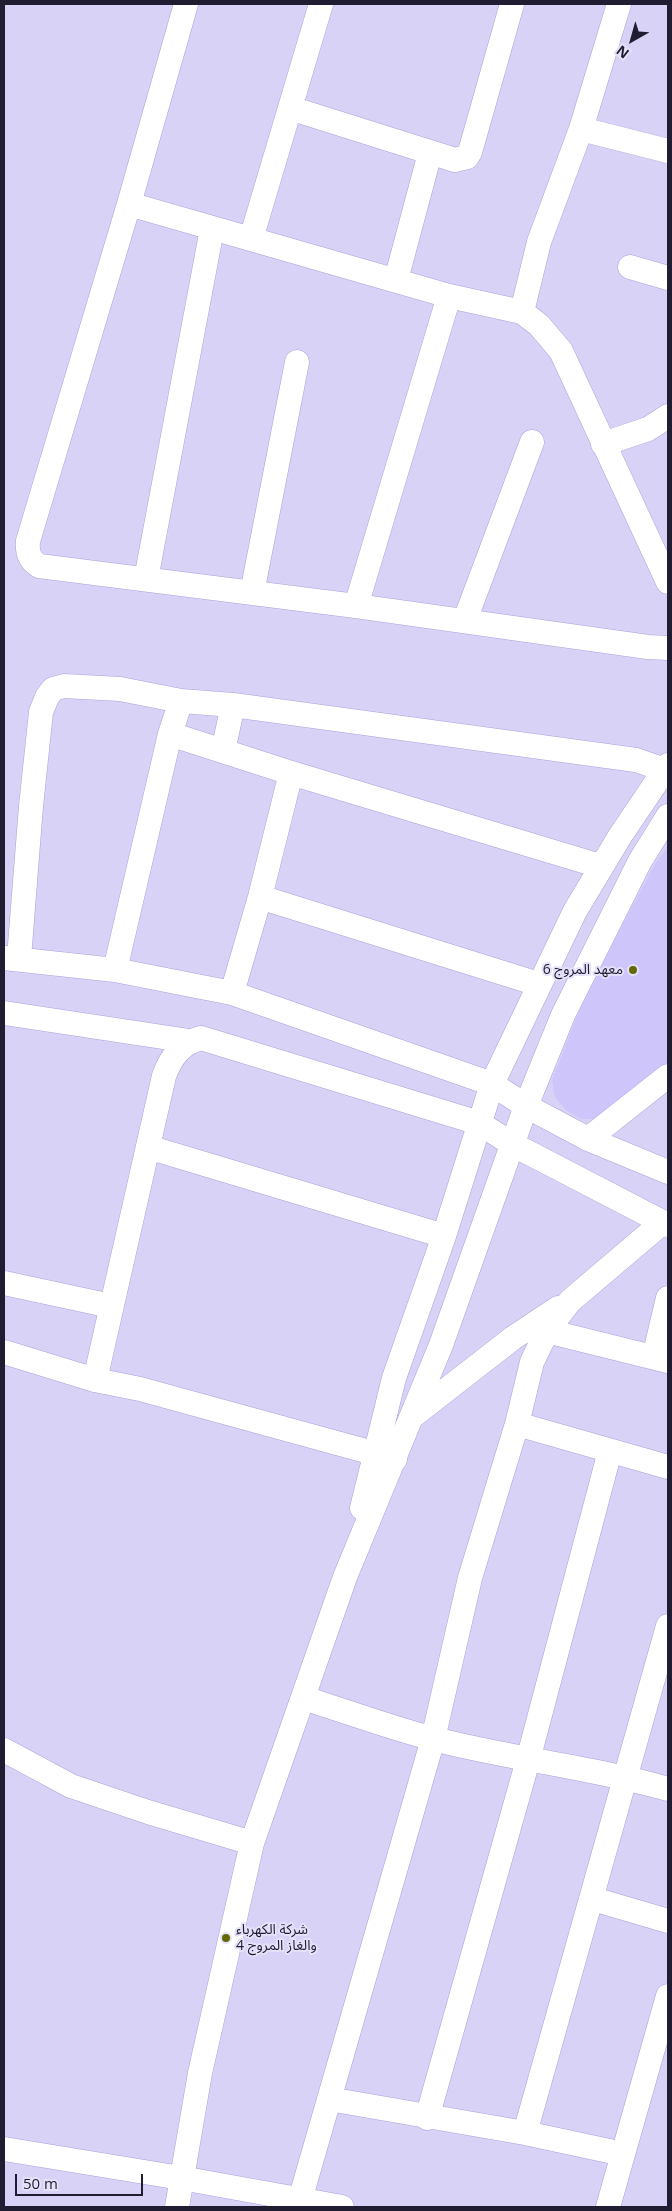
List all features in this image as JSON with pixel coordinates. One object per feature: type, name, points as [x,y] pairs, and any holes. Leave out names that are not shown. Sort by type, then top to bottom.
[{"type":"street","points":[[186,4],[130,204],[28,549],[30,557],[39,566],[465,620],[648,647],[668,648]]},
{"type":"street","points":[[251,239],[321,4]]},
{"type":"street","points":[[290,108],[455,160],[467,157],[512,4]]},
{"type":"street","points":[[522,312],[539,242],[581,129],[619,4]]},
{"type":"street","points":[[581,129],[668,151]]},
{"type":"street","points":[[396,280],[430,153]]},
{"type":"street","points":[[130,204],[449,296],[522,312],[539,325],[560,351],[668,582]]},
{"type":"street","points":[[146,579],[212,229]]},
{"type":"street","points":[[630,267],[668,278]]},
{"type":"street","points":[[356,606],[449,296]]},
{"type":"street","points":[[252,593],[297,362]]},
{"type":"street","points":[[603,444],[648,429],[668,416]]},
{"type":"street","points":[[465,620],[532,442]]},
{"type":"street","points":[[177,2207],[213,2013],[252,1843],[385,1456],[394,1378],[444,1236],[492,1084],[574,911],[600,866],[667,768],[636,760],[233,705],[181,701],[120,689],[64,686],[53,689],[46,697],[41,712],[11,958],[115,970],[232,993],[492,1084],[526,1106],[588,1139],[668,1172]]},
{"type":"street","points":[[115,970],[170,734],[181,701]]},
{"type":"street","points":[[223,751],[233,705]]},
{"type":"street","points":[[170,734],[291,773],[600,866]]},
{"type":"street","points":[[232,993],[260,897],[291,773]]},
{"type":"street","points":[[385,1456],[414,1415],[441,1345],[526,1106],[563,1016],[598,941],[640,861],[668,816]]},
{"type":"street","points":[[260,897],[538,984]]},
{"type":"street","points":[[4,1013],[189,1041],[201,1038],[479,1123],[512,1144],[666,1224],[570,1300],[513,1338],[414,1415]]},
{"type":"street","points":[[95,1380],[164,1076],[169,1062],[189,1041]]},
{"type":"street","points":[[588,1139],[668,1076]]},
{"type":"street","points":[[148,1147],[444,1236]]},
{"type":"street","points":[[4,1283],[111,1306]]},
{"type":"street","points":[[547,1331],[661,1359],[668,1298]]},
{"type":"street","points":[[300,2200],[433,1738],[470,1578],[517,1424],[532,1362],[547,1331],[570,1300]]},
{"type":"street","points":[[4,1352],[95,1380],[140,1389],[385,1456]]},
{"type":"street","points":[[517,1424],[668,1467]]},
{"type":"street","points":[[427,2118],[528,1760],[610,1451]]},
{"type":"street","points":[[525,2133],[668,1626]]},
{"type":"street","points":[[303,1698],[433,1738],[528,1760],[625,1777],[668,1790]]},
{"type":"street","points":[[4,1750],[71,1786],[148,1812],[252,1843]]},
{"type":"street","points":[[592,1899],[668,1921]]},
{"type":"street","points":[[608,2207],[668,1996]]},
{"type":"street","points":[[329,2099],[427,2118],[525,2133],[623,2154]]},
{"type":"street","points":[[4,2149],[181,2178],[273,2201],[300,2200],[342,2207]]},
{"type":"shaded area","name":"معهد المروج 6","points":[[668,847],[668,1064],[600,1119],[581,1119],[566,1110],[555,1097],[552,1080],[587,991],[656,862]]},
{"type":"place","name":"معهد المروج 6","points":[[633,970]]},
{"type":"place","name":"شركة الكهرباء والغاز المروج 4","points":[[226,1938]]}]
